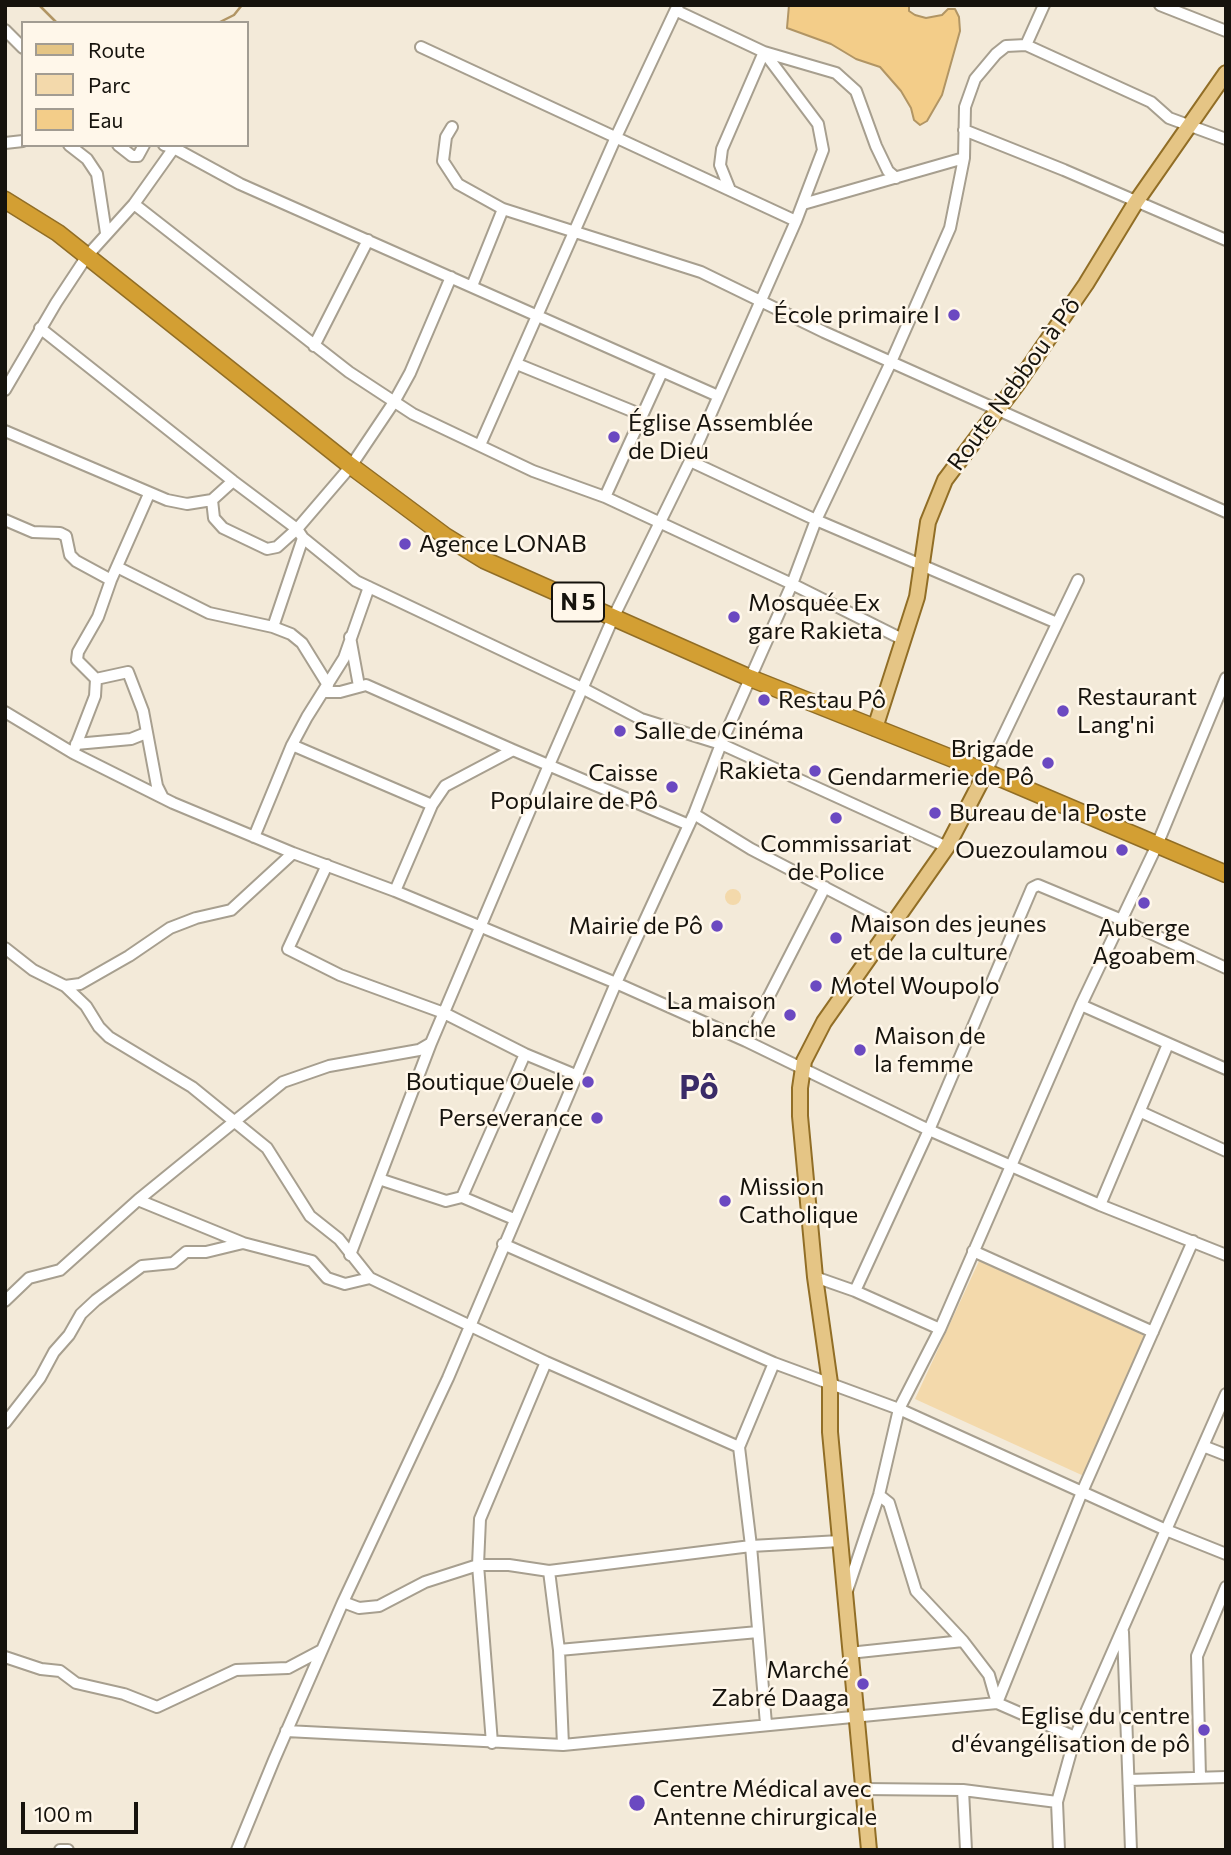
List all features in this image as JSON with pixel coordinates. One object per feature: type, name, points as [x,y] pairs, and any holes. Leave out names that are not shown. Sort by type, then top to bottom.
[{"type":"highway","name":"N 5","points":[[5,200],[49,227],[351,466],[445,536],[484,560],[750,678],[986,772],[1226,874]]},
{"type":"main road","name":"Route Nebbou à Pô","points":[[876,728],[917,597],[928,522],[945,480],[1018,383],[1086,284],[1136,202],[1226,73]]},
{"type":"main road","points":[[869,1850],[830,1433],[830,1383],[815,1277],[800,1116],[800,1087],[811,1044],[947,847],[986,772]]},
{"type":"street","points":[[1026,45],[1044,5]]},
{"type":"street","points":[[1160,5],[1226,32]]},
{"type":"street","points":[[480,445],[615,137],[677,8],[764,52],[836,74],[856,91],[876,146],[888,171],[896,178]]},
{"type":"street","points":[[5,30],[21,46]]},
{"type":"street","points":[[237,1850],[343,1602],[448,1378],[468,1325],[578,1076],[616,982],[691,819],[792,584],[816,520],[891,362],[950,228],[964,158],[965,107],[975,79],[1006,46],[1026,45],[1151,102],[1169,118],[1226,139]]},
{"type":"street","points":[[421,47],[796,221]]},
{"type":"street","points":[[730,190],[720,165],[722,149],[764,52]]},
{"type":"street","points":[[350,1255],[431,1043],[549,765],[613,618],[690,461],[796,221],[823,150],[818,124],[764,52]]},
{"type":"street","points":[[452,127],[446,138],[443,161],[458,184],[503,209],[701,272],[760,303],[1226,512]]},
{"type":"street","points":[[964,130],[1226,240]]},
{"type":"street","points":[[72,147],[87,159],[97,174],[106,233]]},
{"type":"street","points":[[121,147],[132,156],[138,156],[143,147]]},
{"type":"street","points":[[5,390],[40,328],[87,256],[134,204],[170,147]]},
{"type":"street","points":[[173,147],[240,184],[718,396]]},
{"type":"street","points":[[803,204],[964,158]]},
{"type":"street","points":[[134,204],[314,345],[414,414],[533,471],[605,497],[792,584],[902,639]]},
{"type":"street","points":[[472,286],[503,209]]},
{"type":"street","points":[[314,345],[368,240]]},
{"type":"street","points":[[273,627],[300,533],[351,466],[394,402],[410,373],[451,277]]},
{"type":"street","points":[[40,328],[300,533],[356,581],[582,688],[641,719],[721,744],[947,847]]},
{"type":"street","points":[[517,364],[642,415]]},
{"type":"street","points":[[605,497],[662,372]]},
{"type":"street","points":[[5,431],[149,494],[187,504],[212,500],[233,481]]},
{"type":"street","points":[[690,461],[816,520],[1058,623]]},
{"type":"street","points":[[75,748],[95,695],[96,679],[77,660],[78,652],[98,617],[111,580],[149,494]]},
{"type":"street","points":[[212,500],[214,518],[223,528],[267,549],[277,547],[300,533]]},
{"type":"street","points":[[5,520],[33,532],[60,533],[66,536],[70,555],[76,561],[111,580]]},
{"type":"street","points":[[117,567],[209,613],[273,627],[291,634],[302,643],[326,689]]},
{"type":"street","points":[[986,772],[1078,580]]},
{"type":"street","points":[[254,837],[292,745],[344,658],[369,587]]},
{"type":"street","points":[[350,638],[359,686]]},
{"type":"street","points":[[96,679],[128,672],[143,711],[157,786],[163,798]]},
{"type":"street","points":[[846,1594],[879,1495],[899,1409],[940,1329],[1082,1005],[1157,845],[1226,678]]},
{"type":"street","points":[[326,689],[340,692],[366,685],[408,702],[549,765],[691,819],[893,923]]},
{"type":"street","points":[[5,712],[163,798],[616,982],[1010,1167],[1226,1255]]},
{"type":"street","points":[[75,748],[131,739],[146,733]]},
{"type":"street","points":[[292,745],[432,805]]},
{"type":"street","points":[[395,891],[432,805],[445,786],[513,750]]},
{"type":"street","points":[[65,986],[80,984],[129,956],[170,928],[196,918],[231,911],[293,853]]},
{"type":"street","points":[[327,865],[288,949],[341,975],[444,1013],[525,1054],[578,1076]]},
{"type":"street","points":[[855,1292],[929,1130],[1032,888],[1038,885],[1226,968]]},
{"type":"street","points":[[746,1041],[825,887]]},
{"type":"street","points":[[5,948],[33,970],[65,986],[86,1006],[109,1037],[192,1087],[267,1148],[310,1216],[339,1239],[370,1278],[546,1362],[739,1447]]},
{"type":"street","points":[[1082,1005],[1226,1069]]},
{"type":"street","points":[[5,1301],[29,1278],[60,1270],[138,1200],[283,1082],[329,1066],[419,1050],[431,1043]]},
{"type":"street","points":[[1100,1205],[1168,1044]]},
{"type":"street","points":[[462,1196],[525,1054]]},
{"type":"street","points":[[1141,1112],[1226,1151]]},
{"type":"street","points":[[380,1179],[446,1201],[462,1196],[514,1219]]},
{"type":"street","points":[[138,1200],[243,1243],[312,1261],[327,1278],[345,1284],[370,1278]]},
{"type":"street","points":[[997,1703],[1082,1492],[1193,1241]]},
{"type":"street","points":[[5,1423],[40,1378],[54,1352],[69,1335],[81,1314],[96,1300],[142,1266],[173,1263],[186,1252],[206,1252],[243,1243]]},
{"type":"street","points":[[503,1244],[774,1363],[899,1409],[1166,1530],[1226,1554]]},
{"type":"street","points":[[973,1251],[1153,1332]]},
{"type":"street","points":[[815,1277],[940,1329]]},
{"type":"street","points":[[492,1743],[478,1565],[480,1519],[546,1362]]},
{"type":"street","points":[[766,1724],[751,1546],[739,1447],[774,1363]]},
{"type":"street","points":[[1059,1850],[1057,1802],[1075,1737],[1226,1394]]},
{"type":"street","points":[[1203,1446],[1226,1455]]},
{"type":"street","points":[[879,1495],[889,1503],[916,1591],[963,1641],[989,1675],[997,1703]]},
{"type":"street","points":[[343,1602],[359,1608],[379,1606],[425,1582],[478,1565],[509,1565],[549,1571],[751,1546],[840,1541]]},
{"type":"street","points":[[549,1571],[559,1650],[563,1745]]},
{"type":"street","points":[[1200,1777],[1197,1656],[1221,1611],[1226,1587]]},
{"type":"street","points":[[1123,1628],[1131,1850]]},
{"type":"street","points":[[559,1650],[758,1632]]},
{"type":"street","points":[[849,1653],[963,1641]]},
{"type":"street","points":[[5,1657],[41,1669],[60,1671],[76,1683],[124,1694],[157,1707],[236,1670],[288,1668],[322,1650]]},
{"type":"street","points":[[286,1731],[563,1745],[997,1703],[1075,1737]]},
{"type":"street","points":[[1129,1780],[1226,1777]]},
{"type":"street","points":[[863,1789],[963,1790],[1057,1802]]},
{"type":"street","points":[[963,1790],[966,1850]]},
{"type":"street","points":[[60,1850],[68,1850]]},
{"type":"green space","points":[[730,889],[736,889],[741,897],[739,903],[730,905],[725,900],[725,894]]},
{"type":"green space","points":[[980,1259],[1149,1338],[1086,1477],[915,1399]]},
{"type":"water","points":[[789,5],[909,5],[909,11],[926,18],[955,9],[959,17],[960,31],[942,95],[927,121],[920,125],[914,120],[911,108],[901,91],[880,67],[856,59],[831,44],[787,28]]},
{"type":"waterway","points":[[39,5],[55,21]]},
{"type":"waterway","points":[[222,21],[234,15],[242,5]]},
{"type":"place","name":"École primaire I","points":[[954,315]]},
{"type":"place","name":"Église Assemblée de Dieu","points":[[614,437]]},
{"type":"place","name":"Agence LONAB","points":[[405,544]]},
{"type":"place","name":"Mosquée Ex gare Rakieta","points":[[734,617]]},
{"type":"place","name":"Restau Pô","points":[[764,700]]},
{"type":"place","name":"Restaurant Lang'ni","points":[[1063,711]]},
{"type":"place","name":"Salle de Cinéma","points":[[620,731]]},
{"type":"place","name":"Brigade Gendarmerie de Pô","points":[[1048,763]]},
{"type":"place","name":"Rakieta","points":[[815,771]]},
{"type":"place","name":"Caisse Populaire de Pô","points":[[672,787]]},
{"type":"place","name":"Bureau de la Poste","points":[[935,813]]},
{"type":"place","name":"Commissariat de Police","points":[[836,818]]},
{"type":"place","name":"Ouezoulamou","points":[[1122,850]]},
{"type":"place","name":"Auberge Agoabem","points":[[1144,903]]},
{"type":"place","name":"Mairie de Pô","points":[[717,926]]},
{"type":"place","name":"Maison des jeunes et de la culture","points":[[836,938]]},
{"type":"place","name":"Motel Woupolo","points":[[816,986]]},
{"type":"place","name":"La maison blanche","points":[[790,1015]]},
{"type":"place","name":"Maison de la femme","points":[[860,1050]]},
{"type":"place","name":"Boutique Ouele","points":[[588,1082]]},
{"type":"place","name":"Perseverance","points":[[597,1118]]},
{"type":"place","name":"Mission Catholique","points":[[725,1201]]},
{"type":"place","name":"Marché Zabré Daaga","points":[[863,1684]]},
{"type":"place","name":"Eglise du centre d'évangélisation de pô","points":[[1204,1730]]},
{"type":"place","name":"Centre Médical avec Antenne chirurgicale","points":[[637,1803]]},
{"type":"district","name":"Pô","points":[[699,1088]]}]
